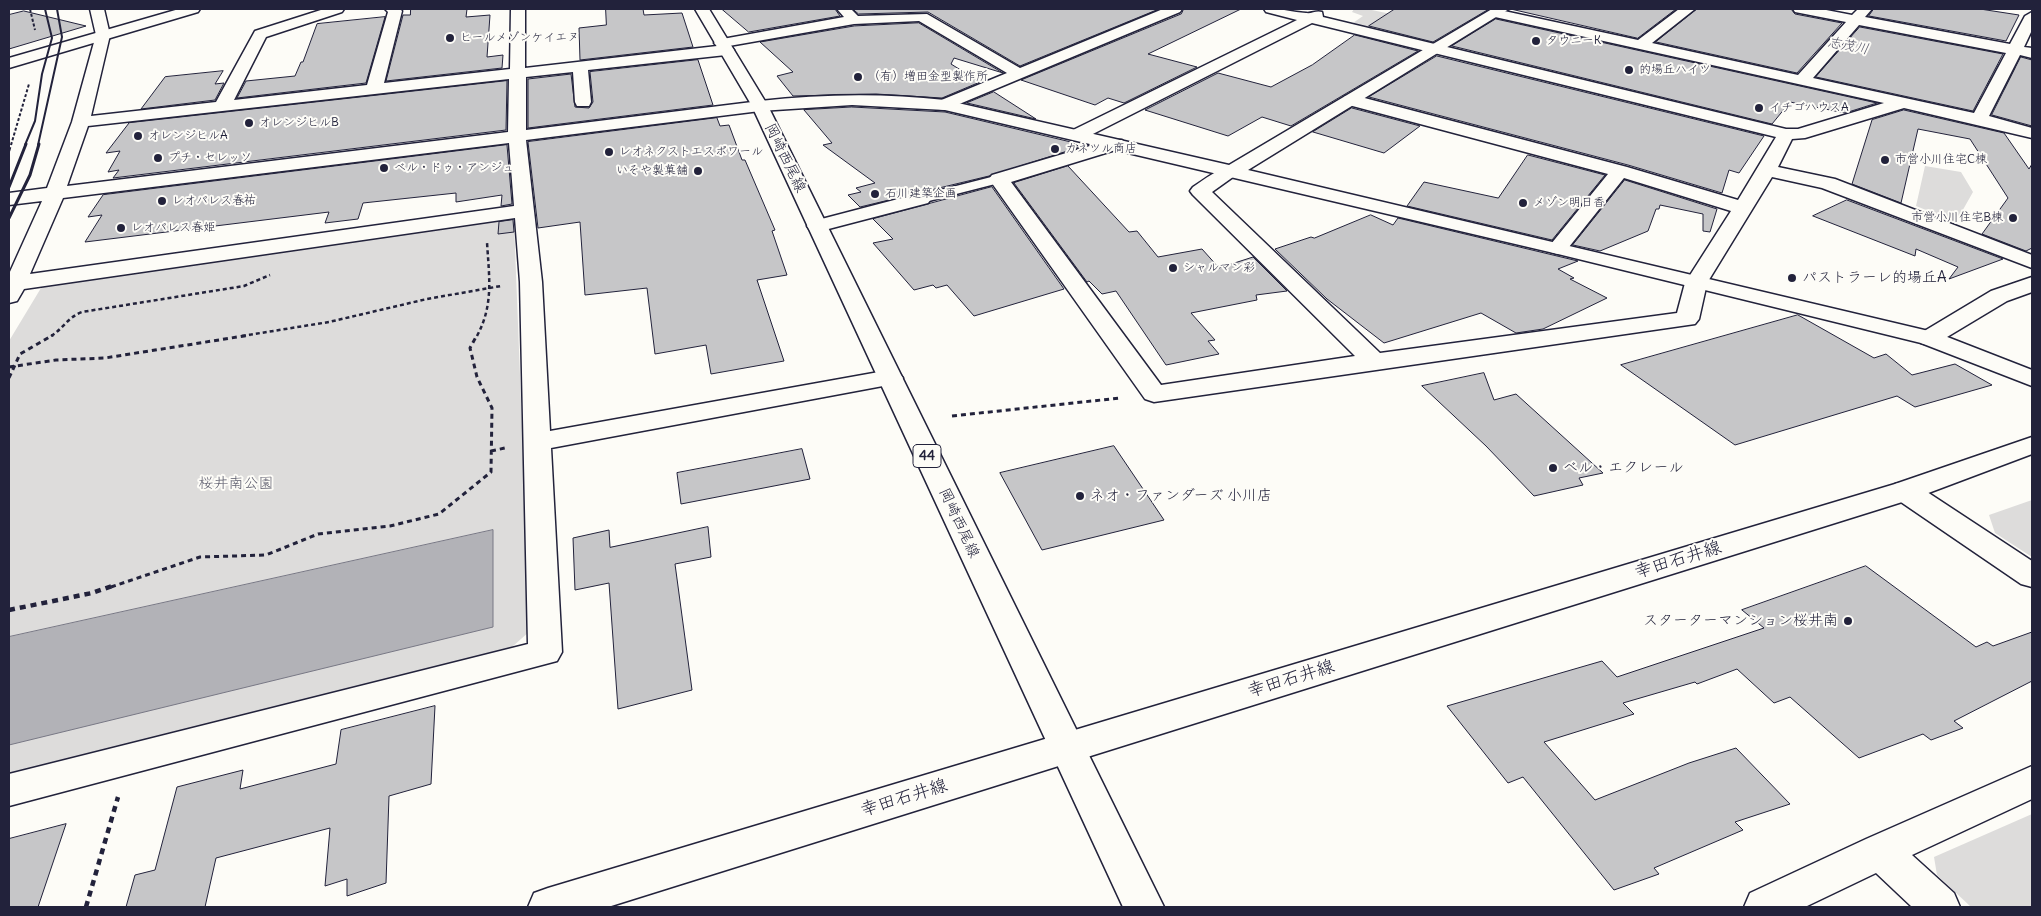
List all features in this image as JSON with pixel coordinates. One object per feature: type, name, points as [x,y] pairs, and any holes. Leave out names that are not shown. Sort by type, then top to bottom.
[{"type":"street","points":[[13,290],[54,194],[81,122],[103,35],[97,9]]},
{"type":"street","points":[[9,63],[193,9]]},
{"type":"street","points":[[223,106],[260,34],[337,9]]},
{"type":"street","points":[[374,89],[395,10],[392,9]]},
{"type":"street","points":[[9,790],[546,652],[531,282],[517,137],[518,9]]},
{"type":"street","name":"岡崎西尾線","points":[[702,9],[760,106],[1066,748],[1144,907]]},
{"type":"street","points":[[945,105],[1175,9]]},
{"type":"street","points":[[1271,9],[1786,134],[1799,134],[1902,103]]},
{"type":"street","points":[[1077,135],[1329,9]]},
{"type":"street","points":[[1640,45],[1688,9]]},
{"type":"street","points":[[1800,9],[1861,14],[2032,53]]},
{"type":"street","points":[[1374,361],[1200,191],[1499,11],[1640,45],[1979,119],[2032,134]]},
{"type":"street","points":[[81,122],[580,66],[724,46],[849,14],[922,17],[1019,74]]},
{"type":"street","points":[[1801,81],[1861,14]]},
{"type":"street","points":[[1979,119],[2032,16]]},
{"type":"street","points":[[580,66],[583,102]]},
{"type":"street","points":[[9,199],[760,106],[840,98],[878,98],[945,105],[1077,135],[1558,248],[1929,338],[2032,379]]},
{"type":"street","points":[[1351,100],[1620,171],[1744,208]]},
{"type":"street","points":[[1116,144],[999,179],[1154,394],[1374,361],[1687,319],[1696,283],[1767,170],[1786,134]]},
{"type":"street","points":[[1767,170],[1828,183],[2032,262]]},
{"type":"street","points":[[1558,248],[1620,171]]},
{"type":"street","points":[[817,226],[921,199]]},
{"type":"street","points":[[13,290],[524,211]]},
{"type":"street","points":[[1929,338],[1998,296],[2032,284]]},
{"type":"street","points":[[537,442],[890,378]]},
{"type":"street","name":"幸田石井線","points":[[548,907],[1905,491],[2032,446]]},
{"type":"street","points":[[1905,491],[2032,576]]},
{"type":"street","points":[[1764,907],[1880,851],[2032,782]]},
{"type":"street","points":[[1880,851],[1940,907]]},
{"type":"lane","points":[[921,199],[999,179]]},
{"type":"path","points":[[9,151],[29,83]]},
{"type":"path","points":[[9,610],[92,594],[200,556],[266,555],[318,534],[390,526],[439,514],[491,472],[492,408],[476,377],[470,348],[486,319],[490,288],[486,237]]},
{"type":"path","points":[[9,378],[20,354],[61,330],[72,316],[82,312],[244,286],[278,270]]},
{"type":"path","points":[[9,367],[56,360],[105,358],[329,322],[427,299],[531,282]]},
{"type":"path","points":[[952,416],[1154,394]]},
{"type":"path","points":[[86,907],[128,758]]},
{"type":"green space","points":[[1354,9],[1367,9],[1396,15],[1372,30],[1350,25],[1363,16],[1352,12]]},
{"type":"green space","points":[[1925,166],[1961,172],[1973,192],[1956,222],[1916,206]]},
{"type":"green space","name":"桜井南公園","points":[[503,218],[514,222],[530,631],[512,647],[9,773],[9,341],[41,288],[58,281]]},
{"type":"green space","points":[[2032,500],[2032,557],[1995,533],[1989,515]]},
{"type":"green space","points":[[2032,814],[2032,907],[1971,907],[1937,875],[1934,857]]},
{"type":"shaded area","points":[[493,530],[493,627],[9,745],[9,637]]},
{"type":"building","points":[[411,9],[467,9],[466,17],[490,15],[487,57],[503,55],[502,68],[386,81],[403,15],[410,15]]},
{"type":"building","points":[[606,9],[643,9],[644,15],[682,13],[693,47],[580,60],[579,28],[606,25]]},
{"type":"building","points":[[722,9],[835,9],[840,16],[749,32]]},
{"type":"building","points":[[853,9],[1159,9],[1020,66],[928,12],[859,14]]},
{"type":"building","points":[[1184,9],[1241,9],[1148,54],[1197,67],[1124,103],[1108,98],[1095,105],[1021,80],[1181,14]]},
{"type":"building","points":[[1395,9],[1489,9],[1433,42],[1369,26]]},
{"type":"building","points":[[1511,9],[1676,9],[1638,38]]},
{"type":"building","points":[[1697,9],[1791,9],[1795,14],[1842,23],[1797,73],[1656,42]]},
{"type":"building","points":[[1874,9],[1980,9],[2019,15],[2006,41],[1869,16]]},
{"type":"building","points":[[24,11],[86,26],[9,49],[9,15]]},
{"type":"building","points":[[385,17],[366,83],[237,98],[246,81],[295,76],[301,62],[303,62],[317,24]]},
{"type":"building","points":[[1496,19],[1877,103],[1845,113],[1790,102],[1772,124],[1452,46]]},
{"type":"building","points":[[919,23],[1003,73],[954,58],[951,64],[980,82],[942,98],[876,94],[793,96],[777,76],[793,72],[760,42],[854,26]]},
{"type":"building","points":[[1860,27],[2003,54],[1973,111],[1816,77]]},
{"type":"building","points":[[1355,35],[1418,51],[1291,126],[1262,117],[1228,136],[1145,110],[1218,73],[1271,87],[1312,65]]},
{"type":"building","points":[[1437,56],[1764,136],[1739,173],[1729,170],[1722,193],[1628,165],[1369,97]]},
{"type":"building","points":[[2021,57],[2032,60],[2032,126],[1992,115]]},
{"type":"building","points":[[698,60],[713,105],[528,128],[528,79],[571,74],[575,107],[589,108],[593,102],[590,72]]},
{"type":"building","points":[[223,71],[215,84],[224,83],[215,100],[141,109],[165,77]]},
{"type":"building","points":[[507,81],[506,130],[113,178],[119,170],[108,172],[120,151],[106,153],[129,123]]},
{"type":"building","points":[[994,92],[1036,119],[967,103]]},
{"type":"building","points":[[852,107],[945,112],[1071,142],[1080,147],[989,176],[860,207],[848,195],[861,192],[856,188],[875,183],[823,145],[832,143],[804,110]]},
{"type":"building","points":[[1352,108],[1420,126],[1384,153],[1313,132]]},
{"type":"building","points":[[1904,110],[2004,133],[2029,169],[2032,164],[2032,248],[2026,251],[1982,234],[2008,198],[1970,139],[1918,129],[1901,203],[1852,184],[1872,120]]},
{"type":"building","points":[[717,118],[720,126],[729,125],[742,160],[745,160],[775,230],[772,231],[787,275],[757,280],[784,361],[711,374],[706,345],[655,354],[647,288],[585,295],[580,222],[538,228],[528,142]]},
{"type":"building","points":[[507,145],[512,204],[501,206],[502,195],[456,202],[456,193],[363,203],[358,219],[325,223],[329,212],[85,242],[102,215],[88,217],[103,195]]},
{"type":"building","points":[[1528,155],[1605,175],[1552,240],[1407,206],[1424,182],[1498,198]]},
{"type":"building","points":[[1068,166],[1129,232],[1137,231],[1158,257],[1202,249],[1219,268],[1253,257],[1287,291],[1256,295],[1257,300],[1191,313],[1215,340],[1208,341],[1219,354],[1166,365],[1116,291],[1102,294],[1089,281],[1087,282],[1014,183]]},
{"type":"building","points":[[1625,180],[1717,209],[1710,232],[1703,231],[1703,214],[1660,205],[1659,209],[1656,209],[1648,231],[1600,251],[1573,245]]},
{"type":"building","points":[[992,187],[1064,289],[974,316],[947,285],[936,288],[933,285],[914,290],[873,243],[893,239],[873,219]]},
{"type":"building","points":[[1847,200],[2003,259],[1949,279],[1958,267],[1916,249],[1915,256],[1813,216]]},
{"type":"building","points":[[1371,215],[1393,225],[1398,218],[1578,261],[1558,269],[1574,278],[1570,279],[1607,298],[1543,329],[1516,333],[1481,313],[1384,343],[1327,299],[1275,249],[1311,237],[1314,238]]},
{"type":"building","points":[[513,220],[514,232],[498,234],[499,222]]},
{"type":"building","points":[[1798,315],[1874,358],[1886,354],[1912,375],[1955,364],[1992,385],[1915,407],[1897,396],[1735,445],[1621,365]]},
{"type":"building","points":[[1484,373],[1494,400],[1516,394],[1603,473],[1579,478],[1583,485],[1534,496],[1486,446],[1422,386]]},
{"type":"building","name":"ネオ・ファンダーズ 小川店","points":[[1114,446],[1164,520],[1042,550],[1000,473]]},
{"type":"building","points":[[802,449],[810,479],[681,504],[677,473]]},
{"type":"building","points":[[708,527],[711,557],[675,564],[692,690],[618,709],[609,583],[575,590],[573,538],[609,530],[610,547]]},
{"type":"building","points":[[1866,566],[1976,647],[1987,642],[1993,646],[2032,632],[2032,681],[1954,721],[1963,728],[1931,740],[1923,734],[1859,758],[1790,697],[1774,703],[1737,669],[1697,684],[1695,682],[1623,703],[1634,714],[1544,742],[1595,800],[1689,763],[1736,748],[1790,804],[1735,822],[1743,830],[1654,868],[1659,874],[1614,890],[1523,777],[1508,783],[1447,706],[1602,661],[1617,677],[1764,628],[1742,610]]},
{"type":"building","points":[[435,706],[431,784],[389,796],[386,883],[347,896],[347,879],[325,886],[330,828],[216,858],[205,907],[126,907],[135,875],[155,870],[177,787],[243,770],[240,789],[336,764],[341,730]]},
{"type":"building","points":[[66,824],[38,907],[9,907],[9,839]]},
{"type":"waterway","name":"志茂川","points":[[1663,9],[2032,83]]},
{"type":"railway","points":[[25,145],[35,121],[42,74],[52,38],[45,9]]},
{"type":"railway","points":[[38,145],[62,37],[57,9]]},
{"type":"railway","points":[[9,187],[26,144]]},
{"type":"railway","points":[[9,218],[30,175],[39,144]]},
{"type":"place","name":"ヒールメゾンケイエヌ","points":[[450,38]]},
{"type":"place","name":"タウニーK","points":[[1536,41]]},
{"type":"place","name":"的場丘ハイツ","points":[[1629,70]]},
{"type":"place","name":"（有）増田金型製作所","points":[[858,77]]},
{"type":"place","name":"イチゴハウスA","points":[[1759,108]]},
{"type":"place","name":"オレンジヒルB","points":[[249,123]]},
{"type":"place","name":"オレンジヒルA","points":[[138,136]]},
{"type":"place","name":"カネツル商店","points":[[1055,149]]},
{"type":"place","name":"レオネクストエスポワール","points":[[609,152]]},
{"type":"place","name":"プチ・セレッソ","points":[[158,158]]},
{"type":"place","name":"市営小川住宅C棟","points":[[1885,160]]},
{"type":"place","name":"ベル・ドゥ・アンジュ","points":[[384,168]]},
{"type":"place","name":"いそや製菓舗","points":[[698,171]]},
{"type":"place","name":"石川建築企画","points":[[875,194]]},
{"type":"place","name":"レオパレス春祐","points":[[162,201]]},
{"type":"place","name":"メゾン明日香","points":[[1523,203]]},
{"type":"place","name":"市営小川住宅B棟","points":[[2013,218]]},
{"type":"place","name":"レオパレス春姫","points":[[121,228]]},
{"type":"place","name":"シャルマン彩","points":[[1173,268]]},
{"type":"place","name":"パストラーレ的場丘A","points":[[1792,278]]},
{"type":"place","name":"ベル・エクレール","points":[[1553,468]]},
{"type":"place","name":"ネオ・ファンダーズ 小川店","points":[[1080,496]]},
{"type":"place","name":"スターターマンション桜井南","points":[[1848,621]]}]
